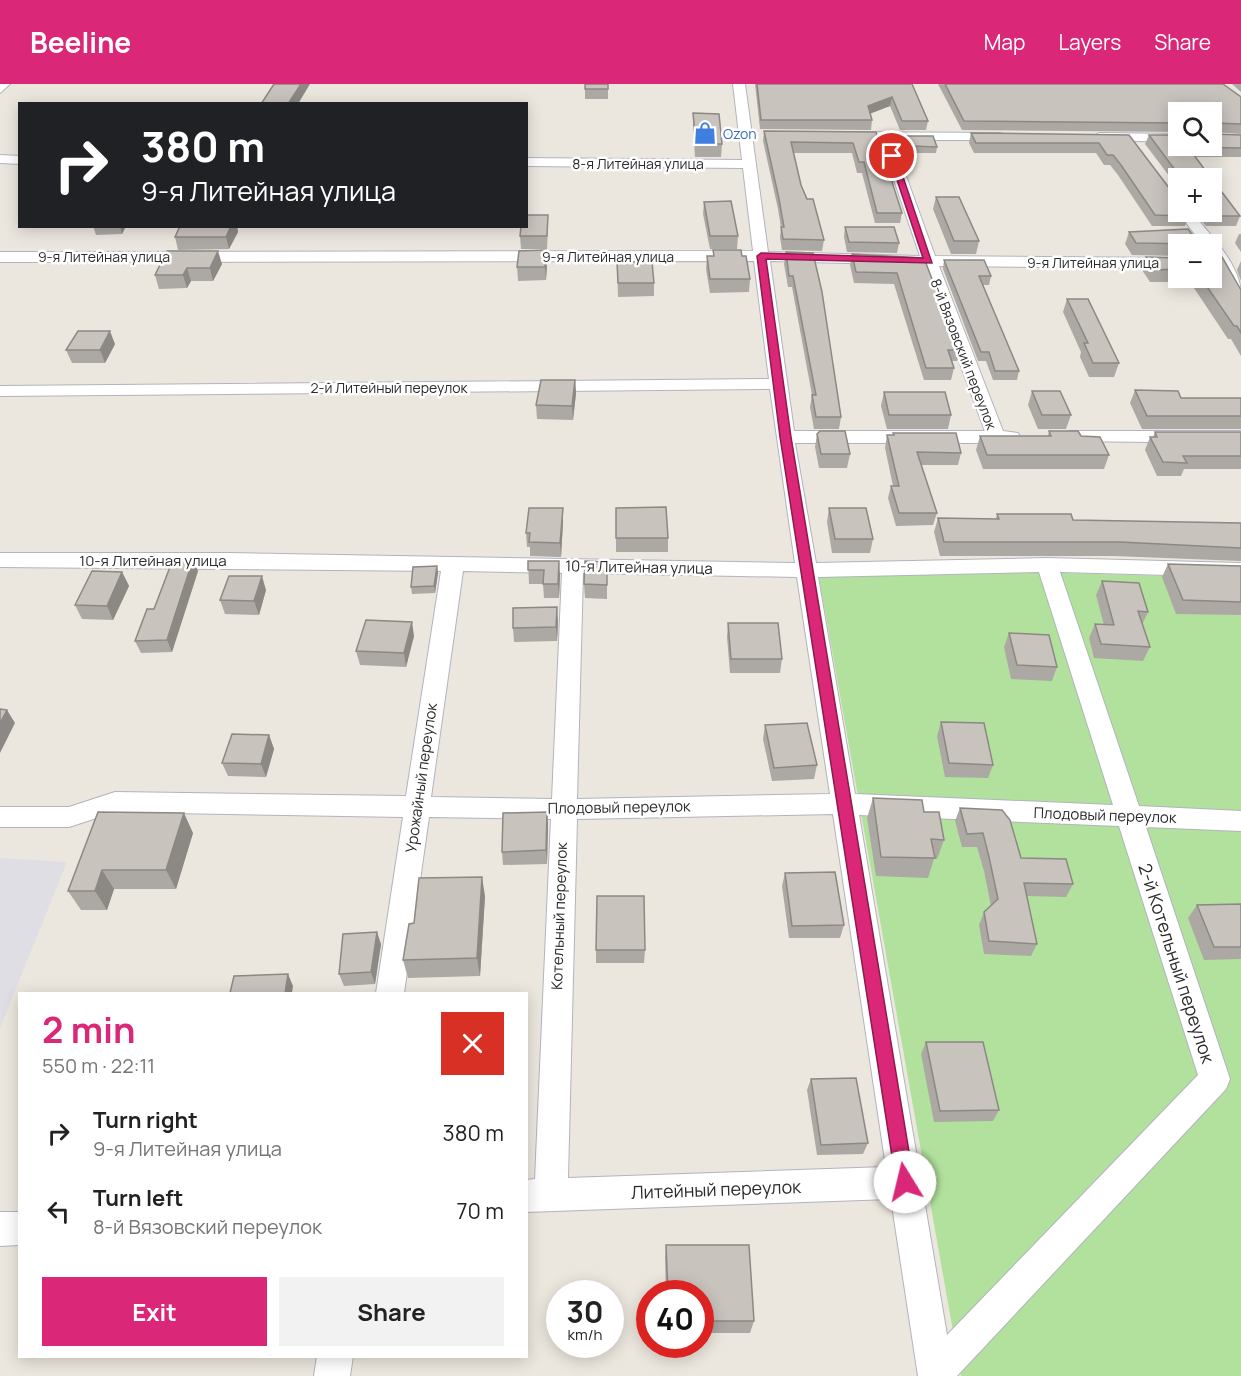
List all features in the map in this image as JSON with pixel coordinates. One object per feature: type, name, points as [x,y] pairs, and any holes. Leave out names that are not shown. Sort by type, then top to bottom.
[{"type":"street","points":[[0,89],[4,84]]},
{"type":"street","points":[[739,84],[751,135],[750,164],[785,437],[936,1374]]},
{"type":"street","points":[[827,135],[1014,137]]},
{"type":"street","name":"8-й Вязовский переулок","points":[[885,136],[929,261],[996,437]]},
{"type":"street","points":[[1084,137],[1168,138]]},
{"type":"street","points":[[1131,138],[1144,156]]},
{"type":"street","points":[[0,159],[18,159]]},
{"type":"street","name":"8-я Литейная улица","points":[[528,162],[750,164]]},
{"type":"street","name":"9-я Литейная улица","points":[[0,257],[761,256],[929,261],[1168,263]]},
{"type":"street","points":[[1222,263],[1241,264]]},
{"type":"street","points":[[1222,268],[1241,290]]},
{"type":"street","name":"2-й Литейный переулок","points":[[0,391],[778,384]]},
{"type":"street","points":[[785,437],[1031,437]]},
{"type":"street","points":[[1054,437],[1241,437]]},
{"type":"street","name":"10-я Литейная улица","points":[[0,560],[807,570],[1047,565],[1241,570]]},
{"type":"street","name":"Урожайный переулок","points":[[390,992],[453,564]]},
{"type":"street","name":"2-й Котельный переулок","points":[[936,1374],[1215,1079],[1047,565]]},
{"type":"street","name":"Котельный переулок","points":[[539,1195],[563,808],[573,566]]},
{"type":"street","name":"Плодовый переулок","points":[[0,817],[69,817],[115,802],[563,808],[843,804],[1241,821]]},
{"type":"street","name":"Литейный переулок","points":[[539,1195],[905,1182]]},
{"type":"street","points":[[0,1229],[18,1228]]},
{"type":"street","points":[[332,1376],[335,1358]]},
{"type":"shaded area","points":[[0,858],[67,862],[0,1028]]},
{"type":"green space","points":[[817,566],[1241,578],[1241,1376],[961,1376]]},
{"type":"building","points":[[274,84],[301,84],[289,102],[262,102]]},
{"type":"building","points":[[585,84],[608,84],[608,89],[585,89]]},
{"type":"building","points":[[757,84],[912,84],[928,121],[902,121],[892,97],[868,106],[872,120],[761,120]]},
{"type":"building","points":[[945,84],[1223,84],[1241,97],[1241,124],[1222,123],[1222,102],[1168,102],[1168,123],[964,121]]},
{"type":"building","points":[[693,113],[719,114],[722,144],[696,144]]},
{"type":"building","points":[[764,131],[876,132],[902,213],[877,213],[864,162],[859,162],[853,143],[791,142],[801,185],[807,199],[813,199],[824,240],[783,239],[781,227],[784,227]]},
{"type":"building","points":[[971,133],[1129,135],[1168,186],[1168,215],[1155,215],[1121,165],[1113,155],[1107,155],[1099,143],[976,143]]},
{"type":"building","points":[[1222,134],[1241,135],[1241,148],[1222,148]]},
{"type":"building","points":[[1149,135],[1168,135],[1168,156],[1195,156],[1204,168],[1174,168]]},
{"type":"building","points":[[906,136],[933,136],[937,147],[911,146]]},
{"type":"building","points":[[1222,192],[1240,216],[1222,216]]},
{"type":"building","points":[[936,197],[959,197],[979,241],[954,241]]},
{"type":"building","points":[[731,201],[738,236],[710,236],[704,202]]},
{"type":"building","points":[[528,215],[548,215],[547,236],[520,236],[521,228],[528,228]]},
{"type":"building","points":[[845,227],[894,227],[899,243],[849,242]]},
{"type":"building","points":[[179,228],[230,228],[226,237],[175,237]]},
{"type":"building","points":[[1188,229],[1192,234],[1168,234],[1168,244],[1136,243],[1129,232]]},
{"type":"building","points":[[546,250],[545,267],[517,267],[519,251]]},
{"type":"building","points":[[713,250],[741,250],[742,256],[746,256],[750,279],[710,279],[707,256],[714,256]]},
{"type":"building","points":[[167,251],[218,251],[210,268],[187,268],[183,275],[155,275]]},
{"type":"building","points":[[786,252],[813,253],[822,292],[841,417],[816,417],[812,395],[816,395],[793,276],[789,276]]},
{"type":"building","points":[[852,254],[924,258],[959,350],[948,350],[954,368],[926,368],[897,273],[856,272]]},
{"type":"building","points":[[1146,257],[1168,258],[1168,269],[1154,270]]},
{"type":"building","points":[[1222,257],[1241,290],[1241,333],[1237,326],[1234,326],[1208,288],[1222,288]]},
{"type":"building","points":[[944,260],[984,260],[991,276],[979,276],[1019,371],[995,371],[989,352],[981,352]]},
{"type":"building","points":[[617,262],[652,262],[654,283],[618,283]]},
{"type":"building","points":[[1067,299],[1088,299],[1119,363],[1093,363],[1084,343],[1088,343]]},
{"type":"building","points":[[78,331],[110,331],[100,350],[66,350]]},
{"type":"building","points":[[541,380],[575,380],[572,406],[536,405]]},
{"type":"building","points":[[1135,390],[1178,391],[1181,398],[1241,398],[1241,416],[1147,416]]},
{"type":"building","points":[[1032,391],[1060,391],[1071,415],[1042,415]]},
{"type":"building","points":[[884,392],[945,392],[951,415],[889,415]]},
{"type":"building","points":[[820,431],[845,431],[850,454],[821,454],[817,434]]},
{"type":"building","points":[[1049,431],[1078,431],[1081,436],[1100,437],[1109,455],[987,455],[980,436],[1051,436]]},
{"type":"building","points":[[1155,432],[1241,432],[1241,456],[1183,456],[1187,463],[1163,462],[1150,437],[1157,437]]},
{"type":"building","points":[[893,433],[956,433],[961,453],[917,452],[937,513],[899,513],[891,486],[899,486],[887,435],[894,435]]},
{"type":"building","points":[[666,507],[668,538],[616,538],[616,508]]},
{"type":"building","points":[[529,508],[563,508],[560,543],[529,542],[530,533],[526,533]]},
{"type":"building","points":[[829,508],[866,508],[873,539],[835,539]]},
{"type":"building","points":[[997,514],[1071,514],[1073,520],[1241,523],[1241,548],[1120,542],[944,542],[938,518],[999,519]]},
{"type":"building","points":[[173,559],[193,559],[167,640],[135,641],[147,609],[154,609]]},
{"type":"building","points":[[528,561],[559,561],[558,584],[543,584],[544,570],[528,570]]},
{"type":"building","points":[[585,561],[607,562],[607,585],[584,584]]},
{"type":"building","points":[[1168,564],[1241,566],[1241,602],[1183,600]]},
{"type":"building","points":[[437,566],[434,586],[411,587],[413,567]]},
{"type":"building","points":[[92,571],[122,572],[107,606],[75,605]]},
{"type":"building","points":[[229,576],[262,576],[254,601],[220,600]]},
{"type":"building","points":[[1102,581],[1139,583],[1148,612],[1138,611],[1150,647],[1101,644],[1095,624],[1114,625]]},
{"type":"building","points":[[557,607],[556,627],[513,628],[513,608]]},
{"type":"building","points":[[366,620],[412,622],[404,653],[356,651]]},
{"type":"building","points":[[728,623],[778,623],[782,659],[731,659]]},
{"type":"building","points":[[1009,633],[1049,635],[1057,667],[1017,665]]},
{"type":"building","points":[[0,709],[7,710],[0,723]]},
{"type":"building","points":[[941,722],[984,723],[993,765],[949,763]]},
{"type":"building","points":[[807,723],[817,765],[774,768],[765,725]]},
{"type":"building","points":[[232,734],[269,735],[261,764],[222,763]]},
{"type":"building","points":[[873,798],[922,800],[924,812],[939,812],[944,840],[931,839],[935,858],[881,857]]},
{"type":"building","points":[[960,808],[1002,810],[1010,820],[1021,858],[1066,859],[1073,884],[1024,883],[1037,944],[989,941],[984,912],[998,899],[989,857],[983,833],[967,834]]},
{"type":"building","points":[[98,812],[184,813],[166,870],[102,870],[95,891],[68,891]]},
{"type":"building","points":[[547,812],[546,850],[502,852],[503,813]]},
{"type":"building","points":[[835,872],[844,925],[792,926],[785,873]]},
{"type":"building","points":[[482,877],[477,958],[403,960],[409,924],[414,923],[419,878]]},
{"type":"building","points":[[597,896],[644,896],[645,950],[596,950]]},
{"type":"building","points":[[1241,904],[1241,947],[1214,947],[1197,905]]},
{"type":"building","points":[[377,932],[371,972],[339,974],[343,934]]},
{"type":"building","points":[[288,974],[285,992],[230,992],[234,976]]},
{"type":"building","points":[[926,1042],[983,1042],[999,1110],[940,1111]]},
{"type":"building","points":[[856,1078],[868,1143],[821,1145],[811,1079]]},
{"type":"building","points":[[666,1245],[749,1245],[754,1321],[714,1321],[714,1280],[667,1280]]},
{"type":"place","name":"Ozon","points":[[705,133]]},
{"type":"route","points":[[892,156],[929,261],[761,256],[785,437],[905,1182]]}]
